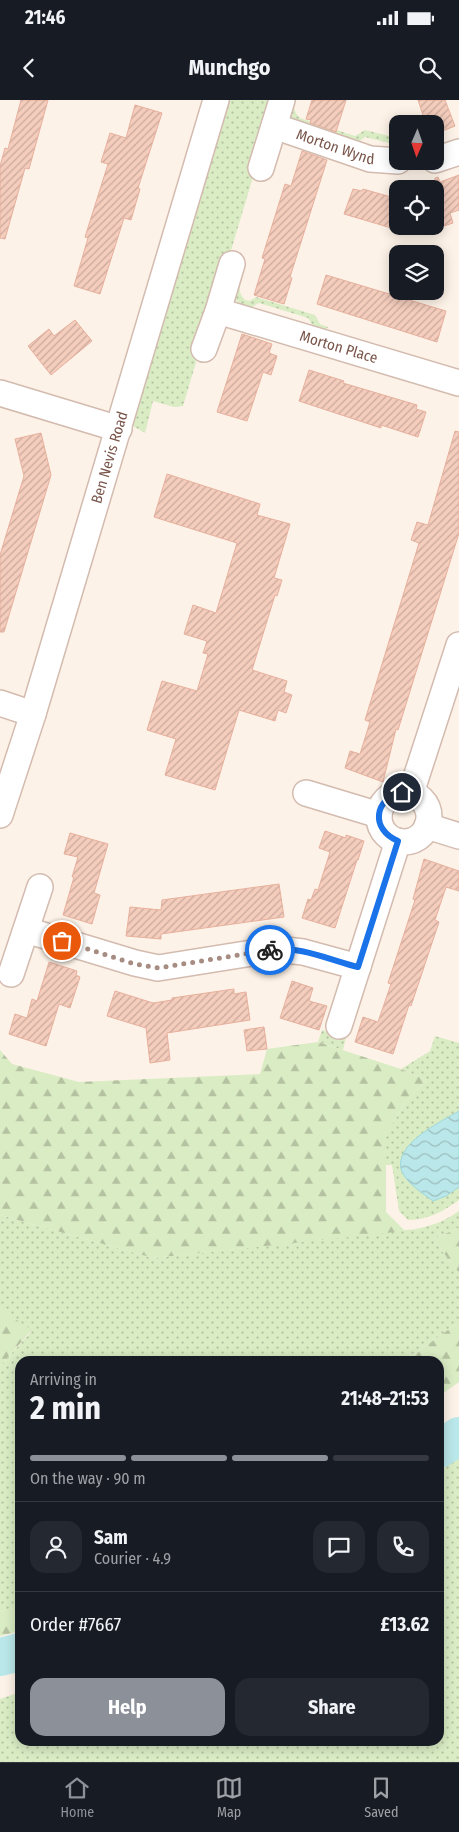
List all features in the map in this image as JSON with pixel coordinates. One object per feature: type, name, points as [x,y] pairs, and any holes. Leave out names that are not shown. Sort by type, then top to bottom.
[{"type":"street","name":"Ben Nevis Road","points":[[0,814],[33,714],[216,100]]},
{"type":"street","points":[[261,168],[282,100]]},
{"type":"street","name":"Morton Wynd","points":[[274,126],[370,159],[389,160]]},
{"type":"street","points":[[444,157],[459,152]]},
{"type":"street","points":[[204,349],[232,264]]},
{"type":"street","name":"Morton Place","points":[[218,310],[459,383]]},
{"type":"street","points":[[0,393],[119,429]]},
{"type":"street","points":[[411,793],[459,645]]},
{"type":"street","points":[[0,703],[33,714]]},
{"type":"street","points":[[402,792],[411,793],[419,796],[428,810],[427,826],[424,832],[412,840],[398,841],[386,834],[379,822],[379,814],[381,806],[386,799],[402,792]]},
{"type":"street","points":[[306,793],[379,814]]},
{"type":"street","points":[[427,826],[459,836]]},
{"type":"street","points":[[340,1026],[398,841]]},
{"type":"street","points":[[11,974],[40,887]]},
{"type":"street","points":[[26,930],[135,964],[158,968],[277,949],[304,952],[358,967]]},
{"type":"green space","points":[[225,100],[269,100],[249,169],[253,177],[230,254],[196,351],[197,359],[183,406],[174,407],[153,401],[145,433],[133,426],[130,420]]},
{"type":"green space","points":[[289,100],[295,100],[294,110],[300,118],[355,136],[365,130],[389,136],[389,143],[365,137],[357,143],[296,123],[291,118],[288,107]]},
{"type":"green space","points":[[242,279],[240,290],[245,300],[250,301],[256,297],[315,315],[320,324],[328,327],[324,332],[315,329],[308,318],[259,303],[250,308],[240,304],[235,298],[233,291],[235,280]]},
{"type":"green space","points":[[322,1030],[346,1037],[343,1050],[318,1042]]},
{"type":"green space","points":[[435,1036],[459,1043],[459,1111],[431,1128],[446,1196],[459,1187],[459,1200],[435,1214],[415,1220],[408,1220],[399,1211],[392,1165],[386,1165],[386,1134],[407,1100],[427,1080],[401,1069],[430,1051]]},
{"type":"green space","points":[[318,1042],[401,1069],[427,1080],[407,1100],[386,1134],[386,1212],[405,1231],[153,1258],[0,1215],[0,1050],[12,1064],[79,1082],[260,1074],[267,1049]]},
{"type":"green space","points":[[459,1211],[459,1228],[433,1239],[459,1273],[459,1322],[412,1356],[15,1356],[15,1608],[0,1612],[0,1366],[32,1331],[0,1309],[0,1215],[153,1258],[416,1229],[449,1218]]},
{"type":"green space","points":[[459,1228],[459,1273],[433,1239]]},
{"type":"green space","points":[[0,1309],[32,1330],[0,1366]]},
{"type":"green space","points":[[459,1322],[459,1382],[444,1392],[444,1356],[412,1356]]},
{"type":"green space","points":[[459,1457],[459,1762],[0,1762],[0,1699],[15,1694],[15,1746],[444,1746],[444,1468]]},
{"type":"green space","points":[[15,1608],[15,1632],[0,1636],[0,1612]]},
{"type":"water","points":[[459,1111],[459,1187],[446,1196],[433,1201],[408,1180],[402,1172],[401,1162],[404,1152],[420,1135]]},
{"type":"building","points":[[21,100],[48,100],[29,169],[25,168],[5,239],[0,238],[0,166],[5,148],[8,149]]},
{"type":"building","points":[[312,100],[346,100],[336,132],[310,123],[311,120],[306,119]]},
{"type":"building","points":[[418,100],[445,100],[455,126],[444,130],[444,115],[423,115]]},
{"type":"building","points":[[135,105],[162,113],[138,188],[140,189],[131,220],[124,218],[100,294],[74,286],[88,238],[85,237],[108,164],[101,162],[110,133],[126,138]]},
{"type":"building","points":[[302,151],[327,160],[290,277],[292,278],[284,304],[254,295],[265,259],[262,258],[285,184],[291,186]]},
{"type":"building","points":[[459,175],[459,210],[450,213],[453,223],[444,226],[444,181]]},
{"type":"building","points":[[353,189],[362,191],[363,189],[389,196],[389,227],[344,214]]},
{"type":"building","points":[[326,275],[389,294],[389,300],[409,300],[446,311],[437,342],[317,304]]},
{"type":"building","points":[[75,320],[92,341],[51,375],[28,346],[49,329],[54,336]]},
{"type":"building","points":[[242,334],[272,344],[269,353],[277,356],[271,375],[263,372],[247,421],[217,412]]},
{"type":"building","points":[[309,370],[344,381],[343,383],[417,405],[416,409],[426,412],[418,437],[381,425],[381,428],[299,401]]},
{"type":"building","points":[[455,431],[459,432],[459,533],[398,730],[396,729],[383,782],[345,768],[350,751],[360,754],[370,722],[365,720],[419,543],[411,540],[417,522],[428,525]]},
{"type":"building","points":[[41,433],[51,475],[4,632],[0,632],[0,555],[24,476],[15,439]]},
{"type":"building","points":[[167,474],[260,504],[257,515],[290,524],[274,578],[282,580],[277,596],[275,595],[252,670],[287,681],[284,692],[292,695],[286,713],[278,710],[275,721],[239,710],[215,790],[165,775],[176,739],[147,730],[162,681],[197,691],[208,654],[203,653],[207,641],[184,634],[193,605],[216,613],[237,543],[154,517]]},
{"type":"building","points":[[325,831],[346,838],[346,835],[364,841],[335,928],[302,918],[308,899],[311,900],[315,889],[318,890],[330,852],[319,848]]},
{"type":"building","points":[[70,833],[108,844],[94,893],[100,895],[92,924],[63,915],[78,857],[64,854]]},
{"type":"building","points":[[424,859],[459,871],[459,891],[446,887],[435,920],[439,922],[393,1054],[355,1042],[363,1017],[378,1022],[391,984],[388,983],[415,900],[413,899]]},
{"type":"building","points":[[279,884],[284,917],[161,934],[161,939],[126,936],[130,907],[161,910],[162,900]]},
{"type":"building","points":[[49,962],[77,971],[76,975],[80,977],[70,1008],[59,1004],[46,1046],[9,1034],[15,1014],[27,1018],[32,999],[37,1001]]},
{"type":"building","points":[[292,981],[313,988],[309,1001],[327,1006],[319,1030],[280,1018]]},
{"type":"building","points":[[234,989],[234,994],[246,992],[250,1020],[167,1033],[170,1060],[150,1063],[146,1028],[107,1016],[115,991],[153,1003],[172,1000],[172,998]]},
{"type":"building","points":[[264,1027],[267,1049],[247,1051],[244,1030]]},
{"type":"waterway","points":[[444,1446],[459,1436]]},
{"type":"waterway","points":[[0,1657],[15,1653]]},
{"type":"way so far","points":[[62,941],[135,964],[158,968],[270,950]]},
{"type":"route","points":[[270,950],[304,952],[358,967],[398,841],[386,834],[379,822],[381,806],[386,799],[402,792]]}]
